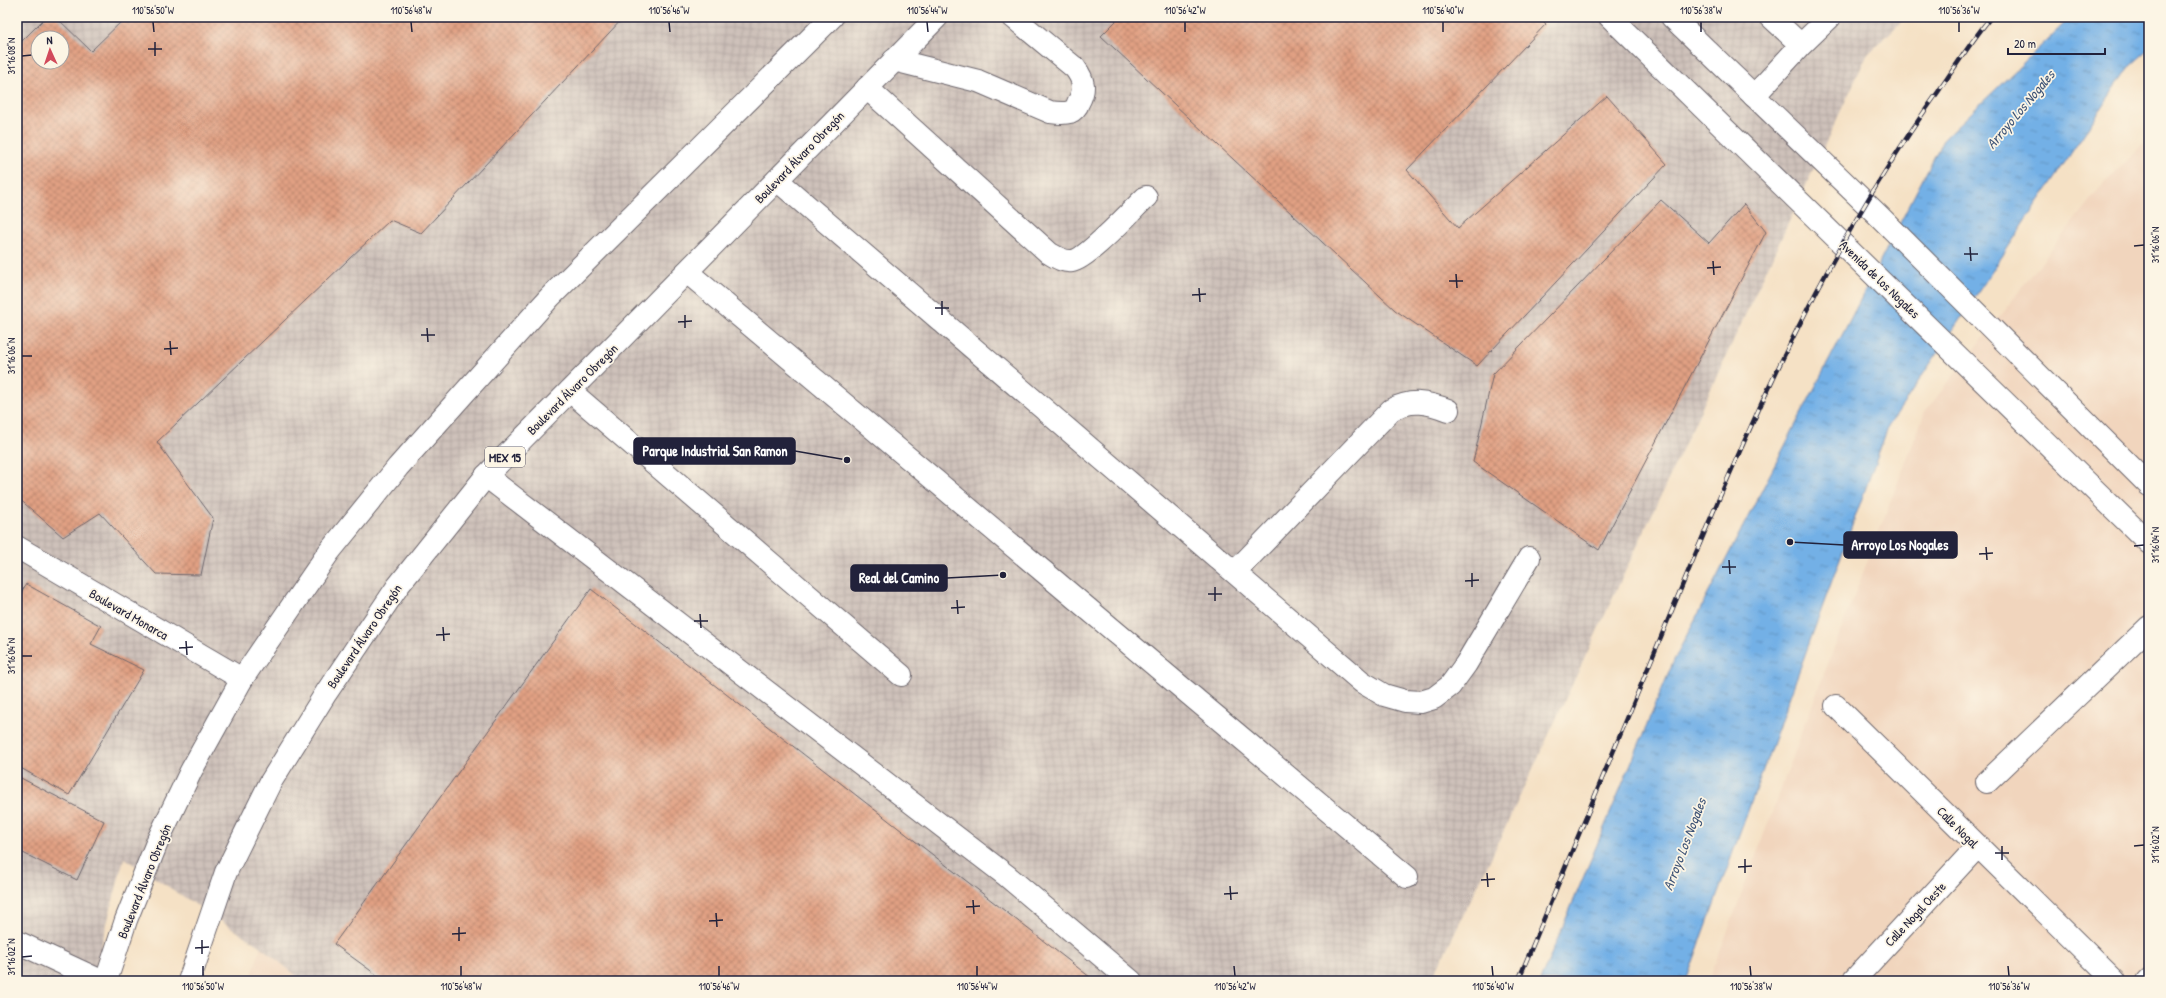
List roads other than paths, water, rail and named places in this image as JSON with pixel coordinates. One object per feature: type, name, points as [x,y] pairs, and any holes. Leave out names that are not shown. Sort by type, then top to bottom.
[{"type":"main road","name":"Boulevard Álvaro Obregón","points":[[106,981],[126,920],[158,840],[191,771],[242,679],[329,552],[398,467],[550,297],[832,17]]},
{"type":"main road","name":"Boulevard Álvaro Obregón","points":[[189,981],[226,872],[270,783],[326,693],[398,586],[486,476],[937,17]]},
{"type":"main road","points":[[894,60],[978,81],[1050,112],[1071,112],[1077,107],[1082,96],[1084,86],[1081,76],[1075,68],[1013,17]]},
{"type":"main road","name":"Avenida de los Nogales","points":[[1610,17],[1854,253],[2149,543]]},
{"type":"main road","points":[[1672,17],[1878,215],[1981,318],[2146,476]]},
{"type":"main road","points":[[1771,17],[1801,45]]},
{"type":"main road","points":[[1754,96],[1801,45],[1830,17]]},
{"type":"main road","points":[[867,88],[1048,253],[1061,260],[1070,262],[1085,255],[1146,197]]},
{"type":"main road","points":[[777,180],[1362,682],[1384,695],[1421,702],[1434,698],[1450,686],[1466,664],[1529,558]]},
{"type":"main road","points":[[686,272],[1407,877]]},
{"type":"main road","points":[[570,391],[901,674]]},
{"type":"main road","points":[[1235,572],[1391,410],[1402,404],[1416,402],[1432,404],[1448,410]]},
{"type":"main road","points":[[486,476],[1007,876],[1131,981]]},
{"type":"main road","name":"Boulevard Monarca","points":[[17,547],[242,679]]},
{"type":"main road","points":[[1987,782],[2149,627]]},
{"type":"main road","name":"Calle Nogal","points":[[1836,706],[1977,847],[2115,981]]},
{"type":"main road","name":"Calle Nogal Oeste","points":[[1853,981],[1977,847]]},
{"type":"main road","points":[[17,942],[101,981]]},
{"type":"water","name":"Arroyo Los Nogales","points":[[2071,17],[2149,17],[2149,49],[2128,68],[1888,427],[1686,981],[1540,981],[1675,658],[1943,140]]},
{"type":"railway","points":[[1518,981],[1707,526],[1764,397],[1827,272],[1861,210],[1898,151],[1977,35],[1991,17]]},
{"type":"place","name":"Parque Industrial San Ramon","points":[[847,460]]},
{"type":"place","name":"Arroyo Los Nogales","points":[[1790,542]]},
{"type":"place","name":"Real del Camino","points":[[1003,575]]}]
